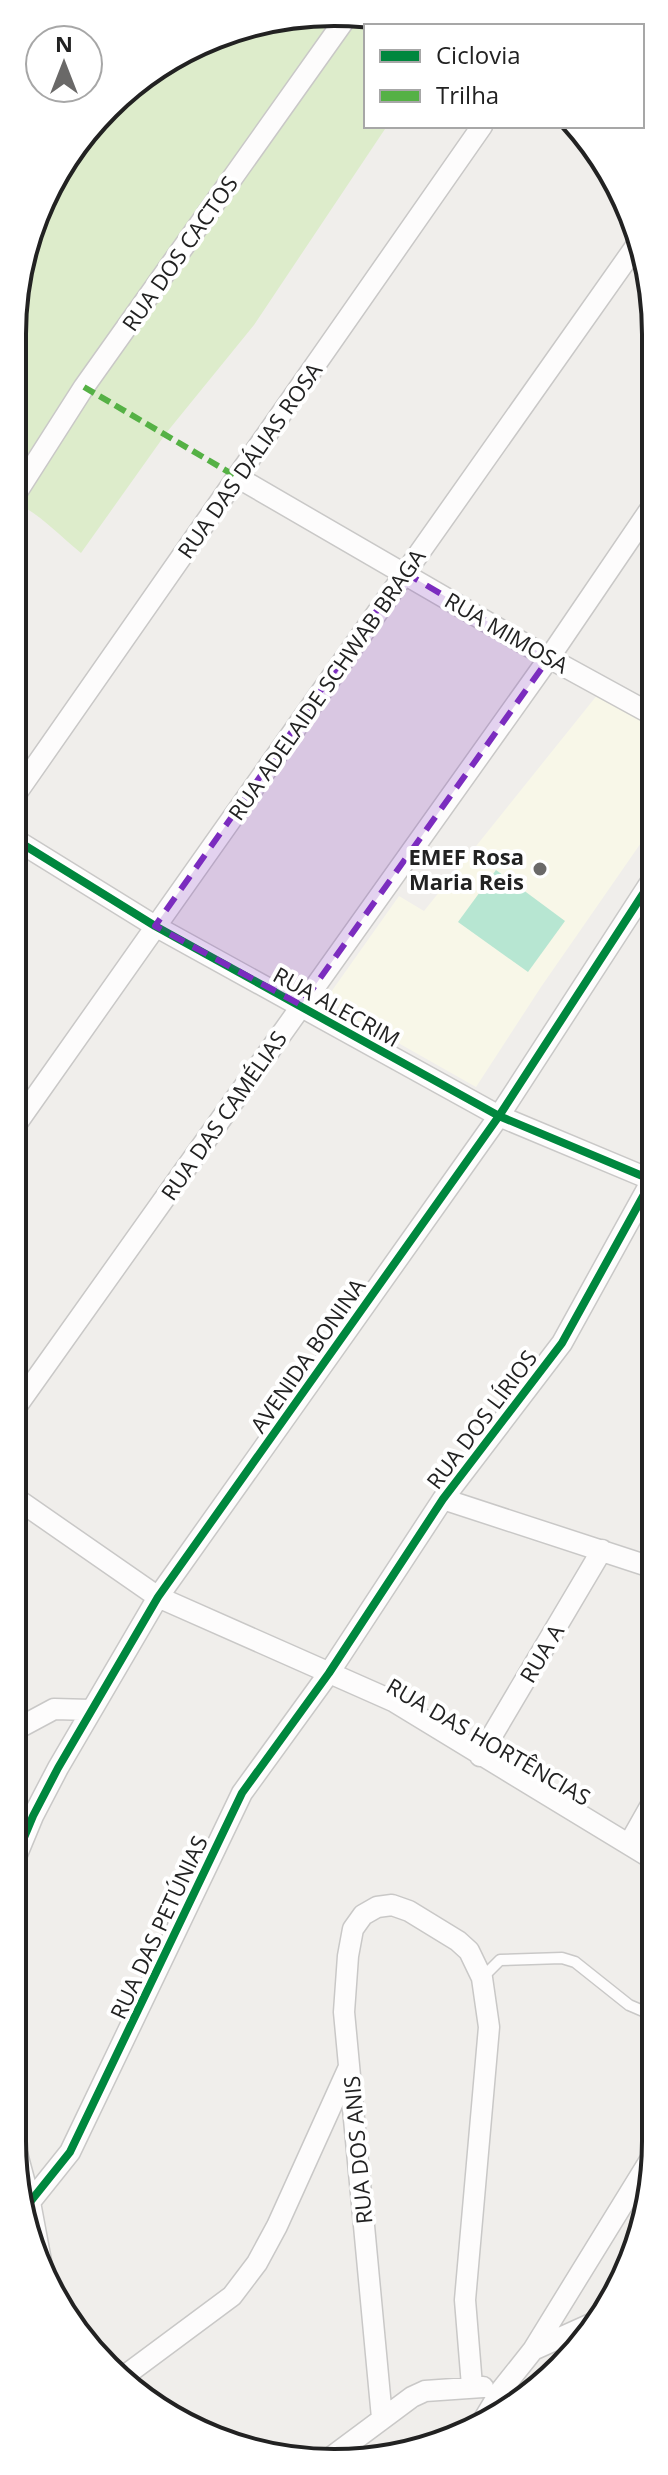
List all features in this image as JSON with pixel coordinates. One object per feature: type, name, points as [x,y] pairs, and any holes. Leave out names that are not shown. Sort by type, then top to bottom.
[{"type":"street","name":"RUA DOS CACTOS","points":[[26,478],[84,387],[340,26]]},
{"type":"street","name":"RUA DAS DÁLIAS ROSA","points":[[26,780],[481,128]]},
{"type":"street","name":"RUA ADELAIDE SCHWAB BRAGA","points":[[26,1110],[631,252]]},
{"type":"street","name":"RUA MIMOSA","points":[[237,477],[642,709]]},
{"type":"street","name":"RUA DAS CAMÉLIAS","points":[[26,1393],[549,658],[642,521]]},
{"type":"street","name":"RUA ALECRIM","points":[[26,846],[155,926],[499,1116],[642,1176]]},
{"type":"street","name":"AVENIDA BONINA","points":[[26,1833],[91,1710],[158,1597],[499,1116],[642,895]]},
{"type":"street","name":"RUA DOS LÍRIOS","points":[[329,1673],[443,1499],[562,1343],[642,1198]]},
{"type":"street","points":[[443,1499],[642,1564]]},
{"type":"street","name":"RUA DAS HORTÊNCIAS","points":[[26,1505],[158,1597],[393,1701],[642,1852]]},
{"type":"street","name":"RUA A","points":[[480,1756],[602,1550]]},
{"type":"street","name":"RUA DAS PETÚNIAS","points":[[32,2200],[70,2152],[242,1793],[329,1673]]},
{"type":"street","points":[[26,1724],[54,1709],[91,1710]]},
{"type":"street","points":[[629,1844],[642,1821]]},
{"type":"street","name":"RUA DOS ANIS","points":[[382,2418],[344,2012],[353,1929],[363,1915],[377,1907],[392,1905],[423,1918],[458,1941],[469,1951],[482,1978]]},
{"type":"street","points":[[472,2386],[465,2300],[489,2027],[482,1978]]},
{"type":"street","points":[[130,2372],[232,2296],[257,2263],[349,2067]]},
{"type":"street","points":[[492,2405],[533,2350],[639,2177]]},
{"type":"street","points":[[533,2350],[576,2331]]},
{"type":"street","points":[[342,2449],[412,2397],[425,2391],[472,2386],[502,2389]]},
{"type":"lane","points":[[482,1978],[500,1960],[562,1958],[575,1962],[629,2005],[642,2011]]},
{"type":"highlighted area","points":[[404,572],[549,658],[301,1005],[155,926]]},
{"type":"shaded area","name":"EMEF Rosa Maria Reis","points":[[598,694],[642,721],[642,841],[476,1087],[340,1010],[331,992],[399,896],[424,911]]},
{"type":"green space","points":[[334,26],[364,28],[364,128],[386,128],[254,325],[167,432],[81,553],[26,508],[27,314],[32,274],[42,235],[78,163],[102,131],[131,102],[180,67],[216,49],[254,36],[294,29]]},
{"type":"green space","points":[[496,870],[565,921],[528,972],[458,922]]},
{"type":"marked path","points":[[84,387],[237,477]]},
{"type":"cycle path","points":[[26,846],[155,926],[499,1116],[642,1176]]},
{"type":"cycle path","points":[[26,1833],[58,1768],[158,1597],[499,1116],[642,895]]},
{"type":"cycle path","points":[[32,2200],[70,2152],[242,1793],[329,1673],[443,1499],[562,1343],[642,1198]]},
{"type":"place","name":"EMEF Rosa Maria Reis","points":[[540,869]]}]
